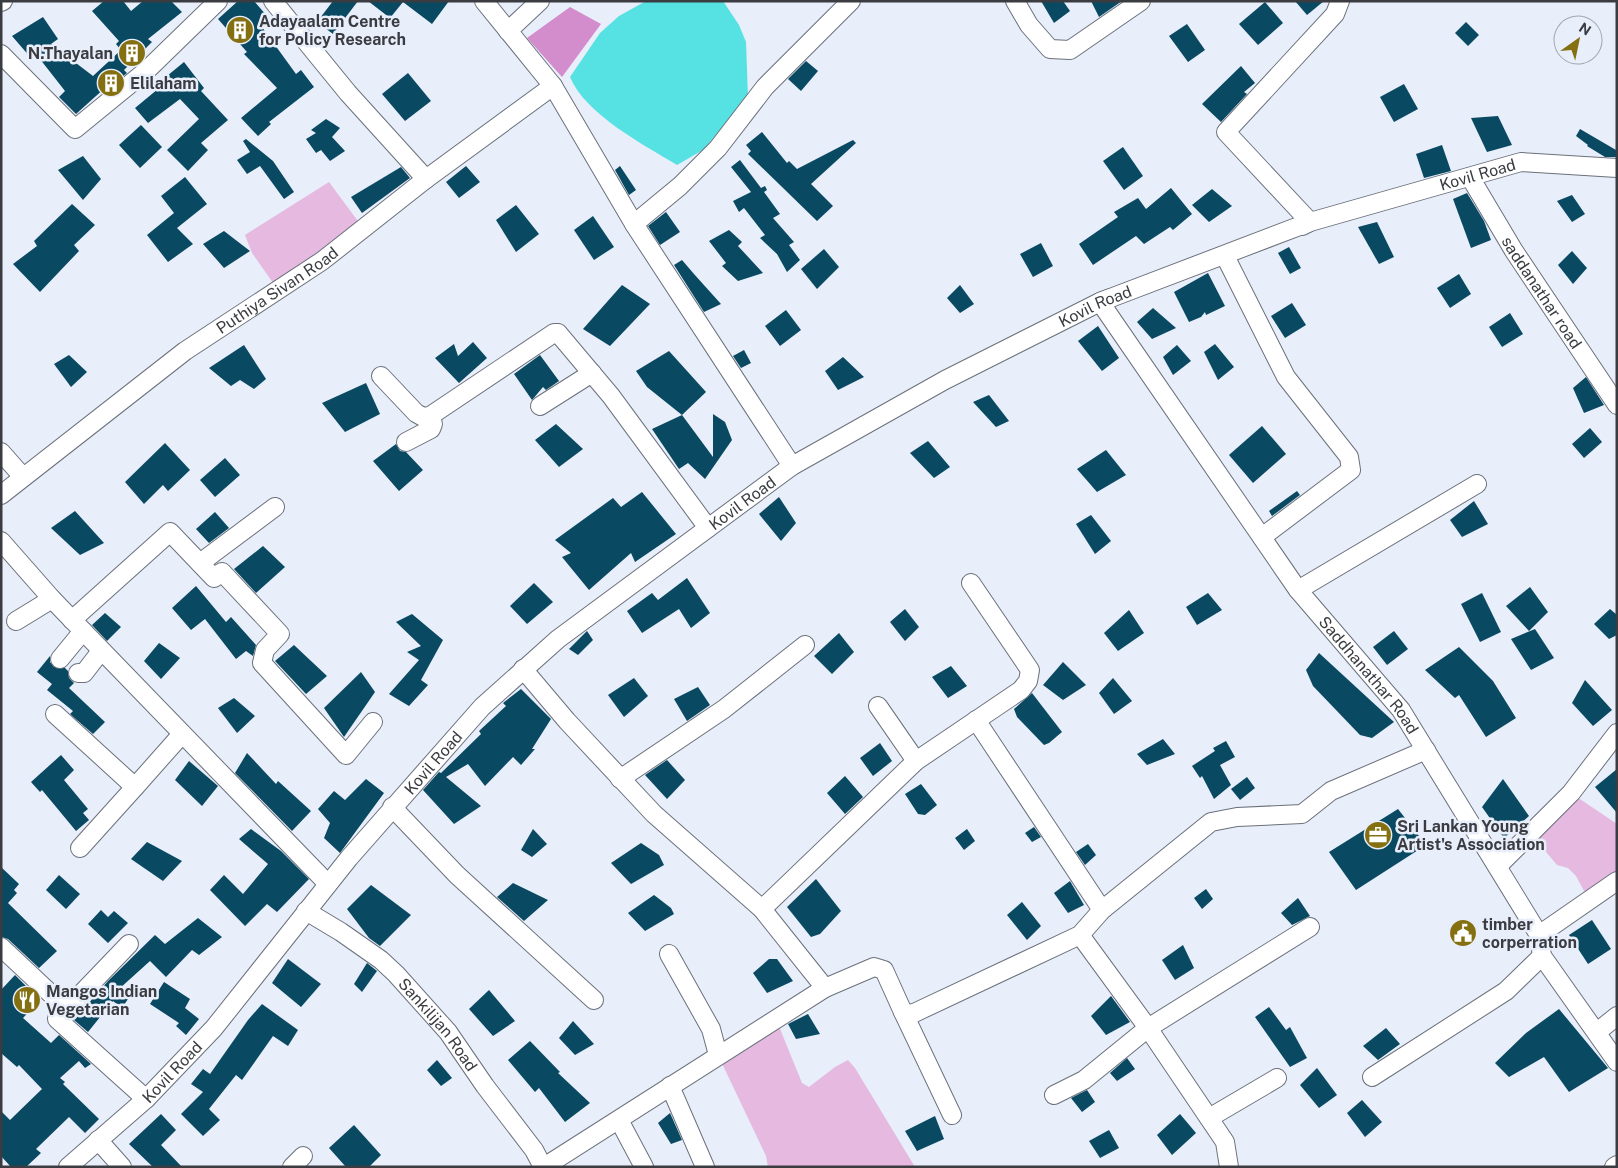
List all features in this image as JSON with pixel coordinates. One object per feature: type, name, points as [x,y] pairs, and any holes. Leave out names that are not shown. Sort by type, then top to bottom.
[{"type":"street","points":[[1,54],[75,129],[146,71],[218,1]]},
{"type":"street","points":[[273,1],[348,93],[426,179]]},
{"type":"street","points":[[484,1],[553,86],[634,224],[792,466]]},
{"type":"street","points":[[508,31],[540,1]]},
{"type":"street","points":[[634,224],[680,186],[718,148],[765,88],[851,1]]},
{"type":"street","points":[[1015,1],[1029,25],[1050,49],[1070,50],[1141,1]]},
{"type":"street","points":[[1100,302],[1225,256],[1310,222],[1226,132],[1335,14],[1340,1]]},
{"type":"street","name":"Puthiya Sivan Road","points":[[1,495],[185,351],[322,261],[426,179],[553,86]]},
{"type":"street","name":"Kovil Road","points":[[68,1167],[146,1099],[214,1028],[271,959],[306,911],[392,807],[482,707],[558,639],[792,466],[945,380],[1100,302],[1310,222],[1521,162],[1617,168]]},
{"type":"street","name":"saddanathar road","points":[[1470,178],[1514,251],[1617,405]]},
{"type":"street","points":[[1225,256],[1286,377],[1349,457],[1351,470],[1262,537]]},
{"type":"street","name":"Saddhanathar Road","points":[[1100,302],[1298,590],[1402,710],[1463,814],[1498,866],[1539,935],[1542,956],[1617,1062]]},
{"type":"street","points":[[381,376],[416,413],[423,417],[430,416],[554,333],[558,333],[563,336],[592,373],[708,528]]},
{"type":"street","points":[[540,406],[592,373]]},
{"type":"street","points":[[406,442],[431,429],[433,424],[430,416]]},
{"type":"street","points":[[1,452],[23,477]]},
{"type":"street","points":[[1298,590],[1477,484]]},
{"type":"street","points":[[200,563],[275,506]]},
{"type":"street","points":[[60,659],[78,626],[170,532],[214,578],[222,572],[280,634],[265,650],[262,663],[346,755],[373,722]]},
{"type":"street","points":[[1,542],[52,599],[328,884]]},
{"type":"street","points":[[762,909],[916,761],[1021,690],[1028,681],[1030,670],[971,583]]},
{"type":"street","points":[[16,621],[52,599]]},
{"type":"street","points":[[620,779],[724,709],[805,645]]},
{"type":"street","points":[[78,673],[84,673],[102,650]]},
{"type":"street","points":[[523,669],[620,779],[654,814],[762,909],[825,988]]},
{"type":"street","points":[[878,706],[916,761]]},
{"type":"street","points":[[56,714],[136,787]]},
{"type":"street","points":[[976,720],[1102,910]]},
{"type":"street","points":[[1498,866],[1571,793],[1617,732]]},
{"type":"street","points":[[80,848],[182,734]]},
{"type":"street","points":[[903,1012],[912,1014],[1080,935],[1102,910],[1210,822],[1236,817],[1302,814],[1331,790],[1426,750]]},
{"type":"street","points":[[392,807],[457,875],[594,1000]]},
{"type":"street","points":[[1539,935],[1617,881]]},
{"type":"street","name":"Sankilijan Road","points":[[306,911],[381,960],[396,974],[448,1032],[485,1086],[534,1150],[543,1167]]},
{"type":"street","points":[[1054,1095],[1084,1080],[1148,1028],[1310,927]]},
{"type":"street","points":[[1080,935],[1148,1028],[1225,1142],[1229,1167]]},
{"type":"street","points":[[129,944],[57,1019],[146,1099]]},
{"type":"street","points":[[1,948],[67,1009]]},
{"type":"street","points":[[669,954],[711,1029],[718,1055]]},
{"type":"street","points":[[1372,1077],[1506,991],[1542,956]]},
{"type":"street","points":[[543,1167],[825,988],[874,967],[884,970],[952,1115]]},
{"type":"street","points":[[1597,1032],[1617,1016]]},
{"type":"street","points":[[1209,1118],[1277,1078]]},
{"type":"street","points":[[670,1086],[705,1167]]},
{"type":"street","points":[[619,1120],[644,1167]]},
{"type":"street","points":[[98,1140],[122,1167]]},
{"type":"shaded area","points":[[570,7],[601,24],[562,77],[527,38]]},
{"type":"shaded area","points":[[329,182],[363,228],[278,290],[252,253],[245,235]]},
{"type":"shaded area","points":[[1571,793],[1617,824],[1617,881],[1589,900],[1576,876],[1568,868],[1557,865],[1531,834]]},
{"type":"shaded area","points":[[776,1019],[802,1083],[809,1087],[835,1067],[848,1060],[855,1068],[915,1167],[768,1167],[766,1156],[718,1055]]},
{"type":"water","points":[[646,1],[723,1],[739,25],[746,42],[748,97],[703,150],[677,165],[602,116],[588,104],[570,77],[600,33],[619,16]]},
{"type":"building","points":[[104,1],[123,1],[131,11],[143,1],[171,1],[182,12],[148,39],[152,42],[124,70],[127,73],[107,89],[106,87],[76,114],[59,97],[65,91],[36,54],[31,58],[12,36],[43,17],[58,39],[51,44],[93,76],[121,50],[116,44],[119,41],[92,11]]},
{"type":"building","points":[[238,1],[254,1],[267,16],[259,23],[296,74],[301,70],[314,87],[269,122],[271,124],[258,136],[241,118],[277,88],[244,54],[247,52],[218,19]]},
{"type":"building","points":[[333,1],[358,1],[333,34],[317,22]]},
{"type":"building","points":[[368,1],[449,1],[432,24],[403,2],[390,18]]},
{"type":"building","points":[[1041,1],[1063,1],[1070,11],[1054,23]]},
{"type":"building","points":[[1091,1],[1122,1],[1099,17]]},
{"type":"building","points":[[1295,1],[1324,1],[1307,15]]},
{"type":"building","points":[[1265,2],[1283,23],[1258,45],[1239,24]]},
{"type":"building","points":[[1466,22],[1479,35],[1468,46],[1455,33]]},
{"type":"building","points":[[1187,24],[1205,50],[1188,62],[1169,36]]},
{"type":"building","points":[[806,61],[818,71],[801,91],[788,79]]},
{"type":"building","points":[[184,62],[204,88],[201,91],[228,120],[201,143],[208,150],[188,171],[167,150],[199,119],[180,99],[148,123],[135,108],[170,79],[167,76]]},
{"type":"building","points":[[1241,66],[1255,83],[1244,92],[1247,94],[1221,122],[1202,104]]},
{"type":"building","points":[[408,73],[431,101],[405,121],[382,94]]},
{"type":"building","points":[[1404,84],[1418,109],[1394,122],[1380,97]]},
{"type":"building","points":[[1498,116],[1512,145],[1487,152],[1471,118]]},
{"type":"building","points":[[326,119],[340,128],[332,137],[345,151],[330,161],[321,150],[316,153],[306,139],[316,133],[311,130]]},
{"type":"building","points":[[141,125],[162,147],[140,168],[119,145]]},
{"type":"building","points":[[1580,129],[1616,150],[1617,157],[1605,157],[1587,146],[1576,136]]},
{"type":"building","points":[[762,132],[787,163],[789,161],[797,169],[853,140],[856,143],[811,184],[833,206],[817,221],[748,154],[751,151],[746,145]]},
{"type":"building","points":[[246,139],[273,161],[294,192],[284,199],[260,166],[247,174],[237,160],[250,152],[243,141]]},
{"type":"building","points":[[1442,145],[1451,171],[1424,178],[1416,154]]},
{"type":"building","points":[[1123,147],[1143,176],[1124,190],[1103,161]]},
{"type":"building","points":[[83,156],[101,179],[83,200],[58,170]]},
{"type":"building","points":[[740,160],[761,188],[765,186],[767,190],[764,192],[780,214],[773,218],[794,242],[789,245],[800,260],[787,272],[777,254],[760,238],[765,235],[744,208],[739,212],[733,201],[751,192],[731,167]]},
{"type":"building","points":[[466,166],[480,182],[459,198],[446,182]]},
{"type":"building","points":[[620,166],[636,190],[629,195],[615,170]]},
{"type":"building","points":[[401,167],[410,178],[362,213],[351,197]]},
{"type":"building","points":[[185,177],[207,204],[177,228],[193,244],[168,262],[147,235],[174,213],[161,196]]},
{"type":"building","points":[[1171,188],[1192,214],[1173,230],[1170,227],[1144,244],[1136,236],[1093,265],[1079,244],[1118,217],[1114,212],[1138,198],[1146,209]]},
{"type":"building","points":[[1212,189],[1232,206],[1209,222],[1192,205]]},
{"type":"building","points":[[1467,193],[1484,221],[1491,240],[1471,248],[1453,199]]},
{"type":"building","points":[[1572,195],[1585,214],[1572,222],[1557,201]]},
{"type":"building","points":[[72,204],[95,225],[74,245],[79,251],[40,292],[13,264],[37,246],[34,241]]},
{"type":"building","points":[[516,205],[539,234],[516,252],[496,220]]},
{"type":"building","points":[[666,212],[680,232],[660,245],[648,226]]},
{"type":"building","points":[[593,216],[614,247],[594,260],[574,230]]},
{"type":"building","points":[[1377,222],[1394,257],[1379,264],[1358,227]]},
{"type":"building","points":[[729,230],[742,242],[738,246],[763,273],[738,281],[722,266],[726,263],[709,241]]},
{"type":"building","points":[[224,231],[250,251],[224,268],[203,244]]},
{"type":"building","points":[[1041,243],[1053,266],[1033,277],[1020,254]]},
{"type":"building","points":[[1289,247],[1301,268],[1290,274],[1278,253]]},
{"type":"building","points":[[824,249],[839,267],[817,289],[801,269]]},
{"type":"building","points":[[1572,251],[1587,268],[1573,284],[1558,265]]},
{"type":"building","points":[[682,260],[721,304],[704,312],[674,265]]},
{"type":"building","points":[[1208,273],[1225,306],[1206,315],[1205,312],[1201,317],[1189,322],[1174,292]]},
{"type":"building","points":[[1459,274],[1471,294],[1450,308],[1437,288]]},
{"type":"building","points":[[622,285],[650,304],[610,346],[583,329]]},
{"type":"building","points":[[960,285],[974,304],[960,313],[947,298]]},
{"type":"building","points":[[1292,303],[1306,325],[1285,338],[1271,316]]},
{"type":"building","points":[[1153,308],[1176,328],[1152,339],[1137,322]]},
{"type":"building","points":[[786,310],[801,330],[780,346],[765,326]]},
{"type":"building","points":[[1510,313],[1523,334],[1502,347],[1489,327]]},
{"type":"building","points":[[1098,326],[1119,358],[1102,371],[1078,341]]},
{"type":"building","points":[[473,342],[487,358],[459,383],[435,358],[454,344],[458,356]]},
{"type":"building","points":[[1215,344],[1234,367],[1218,380],[1204,352]]},
{"type":"building","points":[[244,345],[266,379],[254,389],[240,380],[231,386],[209,368]]},
{"type":"building","points":[[1177,345],[1191,361],[1173,375],[1163,357]]},
{"type":"building","points":[[744,350],[751,363],[741,368],[733,356]]},
{"type":"building","points":[[669,351],[706,392],[682,415],[647,387],[636,371]]},
{"type":"building","points":[[69,355],[87,372],[71,387],[54,364]]},
{"type":"building","points":[[540,355],[559,381],[546,390],[543,387],[532,400],[514,374]]},
{"type":"building","points":[[843,357],[864,377],[838,390],[825,371]]},
{"type":"building","points":[[1586,377],[1604,405],[1584,413],[1573,388]]},
{"type":"building","points":[[366,383],[380,414],[345,432],[322,403]]},
{"type":"building","points":[[989,395],[1009,421],[996,427],[973,402]]},
{"type":"building","points":[[713,414],[725,422],[732,440],[705,479],[688,463],[679,469],[652,429],[682,415],[713,457]]},
{"type":"building","points":[[556,424],[583,449],[559,467],[535,440]]},
{"type":"building","points":[[1262,426],[1286,454],[1253,483],[1229,455]]},
{"type":"building","points":[[1590,428],[1602,442],[1584,458],[1572,444]]},
{"type":"building","points":[[928,441],[950,467],[934,478],[910,453]]},
{"type":"building","points":[[165,443],[190,470],[168,491],[163,485],[144,504],[125,482]]},
{"type":"building","points":[[396,444],[400,451],[406,452],[423,470],[399,491],[373,461]]},
{"type":"building","points":[[1106,450],[1126,475],[1097,492],[1077,469]]},
{"type":"building","points":[[225,458],[240,475],[215,497],[200,480]]},
{"type":"building","points":[[1297,491],[1300,495],[1272,516],[1269,511]]},
{"type":"building","points":[[642,492],[676,534],[635,562],[631,553],[589,590],[562,557],[571,553],[555,540],[613,498],[621,507]]},
{"type":"building","points":[[779,497],[796,523],[781,541],[759,514]]},
{"type":"building","points":[[1474,501],[1488,524],[1462,537],[1450,520]]},
{"type":"building","points":[[75,511],[104,543],[80,555],[51,528]]},
{"type":"building","points":[[215,512],[229,528],[209,543],[196,529]]},
{"type":"building","points":[[1091,515],[1111,541],[1095,554],[1076,524]]},
{"type":"building","points":[[263,546],[285,567],[256,593],[234,569]]},
{"type":"building","points":[[687,578],[710,613],[691,628],[679,609],[642,633],[627,611],[652,593],[658,600]]},
{"type":"building","points":[[534,583],[553,602],[527,624],[510,606]]},
{"type":"building","points":[[196,586],[226,622],[231,617],[256,645],[253,656],[246,651],[236,659],[205,619],[191,630],[172,608]]},
{"type":"building","points":[[1530,587],[1548,612],[1529,631],[1506,606]]},
{"type":"building","points":[[1208,593],[1222,610],[1197,625],[1186,607]]},
{"type":"building","points":[[1482,593],[1501,632],[1480,642],[1461,604]]},
{"type":"building","points":[[905,609],[919,627],[905,641],[890,622]]},
{"type":"building","points":[[1610,609],[1617,615],[1617,635],[1609,639],[1594,624]]},
{"type":"building","points":[[1129,610],[1144,633],[1118,651],[1104,633]]},
{"type":"building","points":[[105,613],[121,627],[107,641],[92,625]]},
{"type":"building","points":[[412,614],[443,640],[421,680],[428,685],[409,706],[389,694],[419,660],[407,652],[421,646],[396,622]]},
{"type":"building","points":[[1535,629],[1554,658],[1531,670],[1511,639]]},
{"type":"building","points":[[587,631],[593,640],[578,655],[569,649]]},
{"type":"building","points":[[1394,631],[1408,649],[1387,665],[1373,647]]},
{"type":"building","points":[[839,633],[854,652],[832,674],[814,656]]},
{"type":"building","points":[[159,643],[180,658],[161,679],[144,661]]},
{"type":"building","points":[[294,645],[327,676],[306,694],[275,661]]},
{"type":"building","points":[[1459,647],[1493,681],[1516,718],[1486,737],[1459,695],[1455,698],[1425,670]]},
{"type":"building","points":[[1319,653],[1394,722],[1372,738],[1360,735],[1313,686],[1306,670]]},
{"type":"building","points":[[50,656],[50,662],[54,667],[65,668],[68,671],[69,678],[74,683],[69,688],[105,722],[93,734],[70,714],[73,711],[47,690],[52,684],[37,672]]},
{"type":"building","points":[[1063,662],[1086,685],[1063,700],[1043,685]]},
{"type":"building","points":[[951,666],[967,686],[948,698],[932,677]]},
{"type":"building","points":[[361,672],[375,692],[344,737],[324,708]]},
{"type":"building","points":[[634,678],[648,696],[624,717],[608,695]]},
{"type":"building","points":[[1113,678],[1132,701],[1114,714],[1099,693]]},
{"type":"building","points":[[1585,680],[1612,710],[1593,726],[1572,703]]},
{"type":"building","points":[[698,687],[710,705],[687,721],[674,699]]},
{"type":"building","points":[[521,689],[551,719],[532,749],[535,749],[521,765],[513,757],[485,786],[468,764],[446,777],[481,806],[454,824],[423,790],[439,772],[441,773],[481,734],[479,731],[506,706],[503,703]]},
{"type":"building","points":[[1032,693],[1062,732],[1044,745],[1017,717],[1014,709]]},
{"type":"building","points":[[234,698],[255,716],[237,733],[218,708]]},
{"type":"building","points":[[1163,739],[1175,754],[1147,765],[1137,754]]},
{"type":"building","points":[[1226,741],[1235,757],[1220,765],[1231,785],[1214,799],[1202,776],[1200,778],[1192,766],[1215,751],[1213,748]]},
{"type":"building","points":[[880,743],[892,761],[873,776],[860,758]]},
{"type":"building","points":[[247,753],[276,784],[278,781],[311,811],[292,831],[235,773]]},
{"type":"building","points":[[61,755],[74,770],[64,780],[88,809],[83,813],[89,820],[76,831],[42,790],[40,792],[31,782]]},
{"type":"building","points":[[667,760],[685,780],[667,799],[645,775]]},
{"type":"building","points":[[189,761],[218,786],[202,806],[175,780]]},
{"type":"building","points":[[1617,769],[1617,813],[1595,787]]},
{"type":"building","points":[[845,776],[863,797],[845,814],[827,793]]},
{"type":"building","points":[[1247,777],[1255,788],[1240,800],[1231,789]]},
{"type":"building","points":[[366,779],[384,793],[340,853],[324,838],[330,823],[318,809],[334,791],[345,800]]},
{"type":"building","points":[[1503,779],[1529,816],[1504,838],[1482,807]]},
{"type":"building","points":[[921,784],[937,805],[925,815],[918,814],[905,794]]},
{"type":"building","points":[[1398,809],[1426,845],[1356,890],[1329,852]]},
{"type":"building","points":[[1034,827],[1041,837],[1032,842],[1025,833]]},
{"type":"building","points":[[251,829],[281,851],[309,879],[277,912],[267,904],[245,926],[210,890],[224,875],[243,894],[268,864],[239,839]]},
{"type":"building","points":[[533,829],[547,844],[532,857],[521,850]]},
{"type":"building","points":[[967,829],[975,841],[964,850],[955,838]]},
{"type":"building","points":[[147,842],[182,861],[163,881],[131,859]]},
{"type":"building","points":[[641,843],[659,855],[664,865],[631,884],[611,863]]},
{"type":"building","points":[[1088,844],[1096,855],[1085,865],[1076,852]]},
{"type":"building","points":[[1,867],[19,884],[14,890],[17,893],[8,903],[57,951],[39,968],[8,939],[1,937]]},
{"type":"building","points":[[59,875],[80,894],[66,909],[46,890]]},
{"type":"building","points":[[816,879],[841,911],[820,934],[811,937],[787,907]]},
{"type":"building","points":[[1070,881],[1084,905],[1068,913],[1054,893]]},
{"type":"building","points":[[513,883],[548,900],[524,921],[497,897]]},
{"type":"building","points":[[371,885],[411,915],[380,946],[369,938],[347,909]]},
{"type":"building","points":[[1206,889],[1213,899],[1202,909],[1194,898]]},
{"type":"building","points":[[654,895],[671,908],[674,914],[645,931],[628,913]]},
{"type":"building","points":[[1298,898],[1310,916],[1292,925],[1281,913]]},
{"type":"building","points":[[1022,902],[1041,926],[1027,940],[1007,915]]},
{"type":"building","points":[[101,910],[108,917],[114,911],[128,923],[108,943],[88,924]]},
{"type":"building","points":[[198,918],[222,937],[199,955],[192,950],[166,977],[150,961],[119,989],[130,996],[122,1008],[113,1001],[88,1032],[74,1020],[108,981],[155,935],[165,944]]},
{"type":"building","points":[[1592,920],[1611,949],[1588,964],[1569,935]]},
{"type":"building","points":[[1183,945],[1194,968],[1175,980],[1162,960]]},
{"type":"building","points":[[288,959],[321,984],[301,1007],[272,983]]},
{"type":"building","points":[[769,959],[777,959],[793,981],[767,993],[753,973]]},
{"type":"building","points":[[367,963],[377,971],[362,992],[354,984]]},
{"type":"building","points":[[15,975],[40,1000],[23,1018],[51,1043],[59,1035],[91,1064],[85,1068],[79,1061],[60,1078],[65,1082],[63,1084],[99,1119],[85,1133],[69,1117],[36,1149],[41,1153],[26,1167],[11,1167],[1,1156],[1,1111],[10,1120],[42,1089],[19,1065],[17,1067],[1,1053],[1,990]]},
{"type":"building","points":[[164,982],[190,999],[185,1008],[199,1019],[186,1035],[176,1026],[179,1023],[150,1004]]},
{"type":"building","points":[[489,990],[515,1021],[493,1036],[469,1009]]},
{"type":"building","points":[[1111,996],[1130,1022],[1106,1035],[1091,1016]]},
{"type":"building","points":[[262,1004],[298,1030],[288,1046],[273,1036],[242,1080],[236,1075],[209,1109],[220,1120],[203,1136],[181,1114],[203,1092],[191,1084],[203,1069],[210,1074],[248,1020]]},
{"type":"building","points":[[1269,1007],[1286,1030],[1290,1027],[1307,1058],[1290,1067],[1255,1017]]},
{"type":"building","points":[[1559,1009],[1608,1068],[1569,1092],[1544,1057],[1509,1077],[1495,1063],[1526,1033]]},
{"type":"building","points":[[808,1014],[820,1034],[796,1039],[788,1024]]},
{"type":"building","points":[[573,1021],[594,1044],[575,1055],[559,1038]]},
{"type":"building","points":[[1386,1028],[1400,1044],[1378,1060],[1363,1046]]},
{"type":"building","points":[[530,1041],[560,1072],[558,1073],[590,1103],[565,1122],[539,1088],[535,1092],[508,1060]]},
{"type":"building","points":[[1127,1058],[1135,1069],[1117,1081],[1110,1073]]},
{"type":"building","points":[[437,1060],[452,1078],[441,1086],[427,1070]]},
{"type":"building","points":[[1317,1068],[1337,1095],[1319,1108],[1300,1085]]},
{"type":"building","points":[[1087,1090],[1095,1102],[1082,1112],[1071,1098]]},
{"type":"building","points":[[1362,1100],[1382,1122],[1365,1137],[1347,1113]]},
{"type":"building","points":[[670,1113],[682,1140],[671,1144],[658,1123]]},
{"type":"building","points":[[161,1114],[176,1130],[161,1145],[182,1167],[153,1167],[129,1144]]},
{"type":"building","points":[[1180,1114],[1196,1133],[1172,1155],[1157,1135]]},
{"type":"building","points":[[935,1116],[944,1139],[917,1151],[905,1131]]},
{"type":"building","points":[[354,1125],[381,1155],[369,1167],[346,1167],[329,1148]]},
{"type":"building","points":[[1109,1130],[1119,1148],[1100,1158],[1089,1141]]},
{"type":"place","name":"Adayaalam Centre for Policy Research","points":[[240,30]]},
{"type":"place","name":"N.Thayalan","points":[[132,53]]},
{"type":"place","name":"Elilaham","points":[[111,83]]},
{"type":"place","name":"Sri Lankan Young Artist's Association","points":[[1378,835]]},
{"type":"place","name":"timber corperration","points":[[1463,933]]},
{"type":"place","name":"Mangos Indian Vegetarian","points":[[27,1000]]}]
